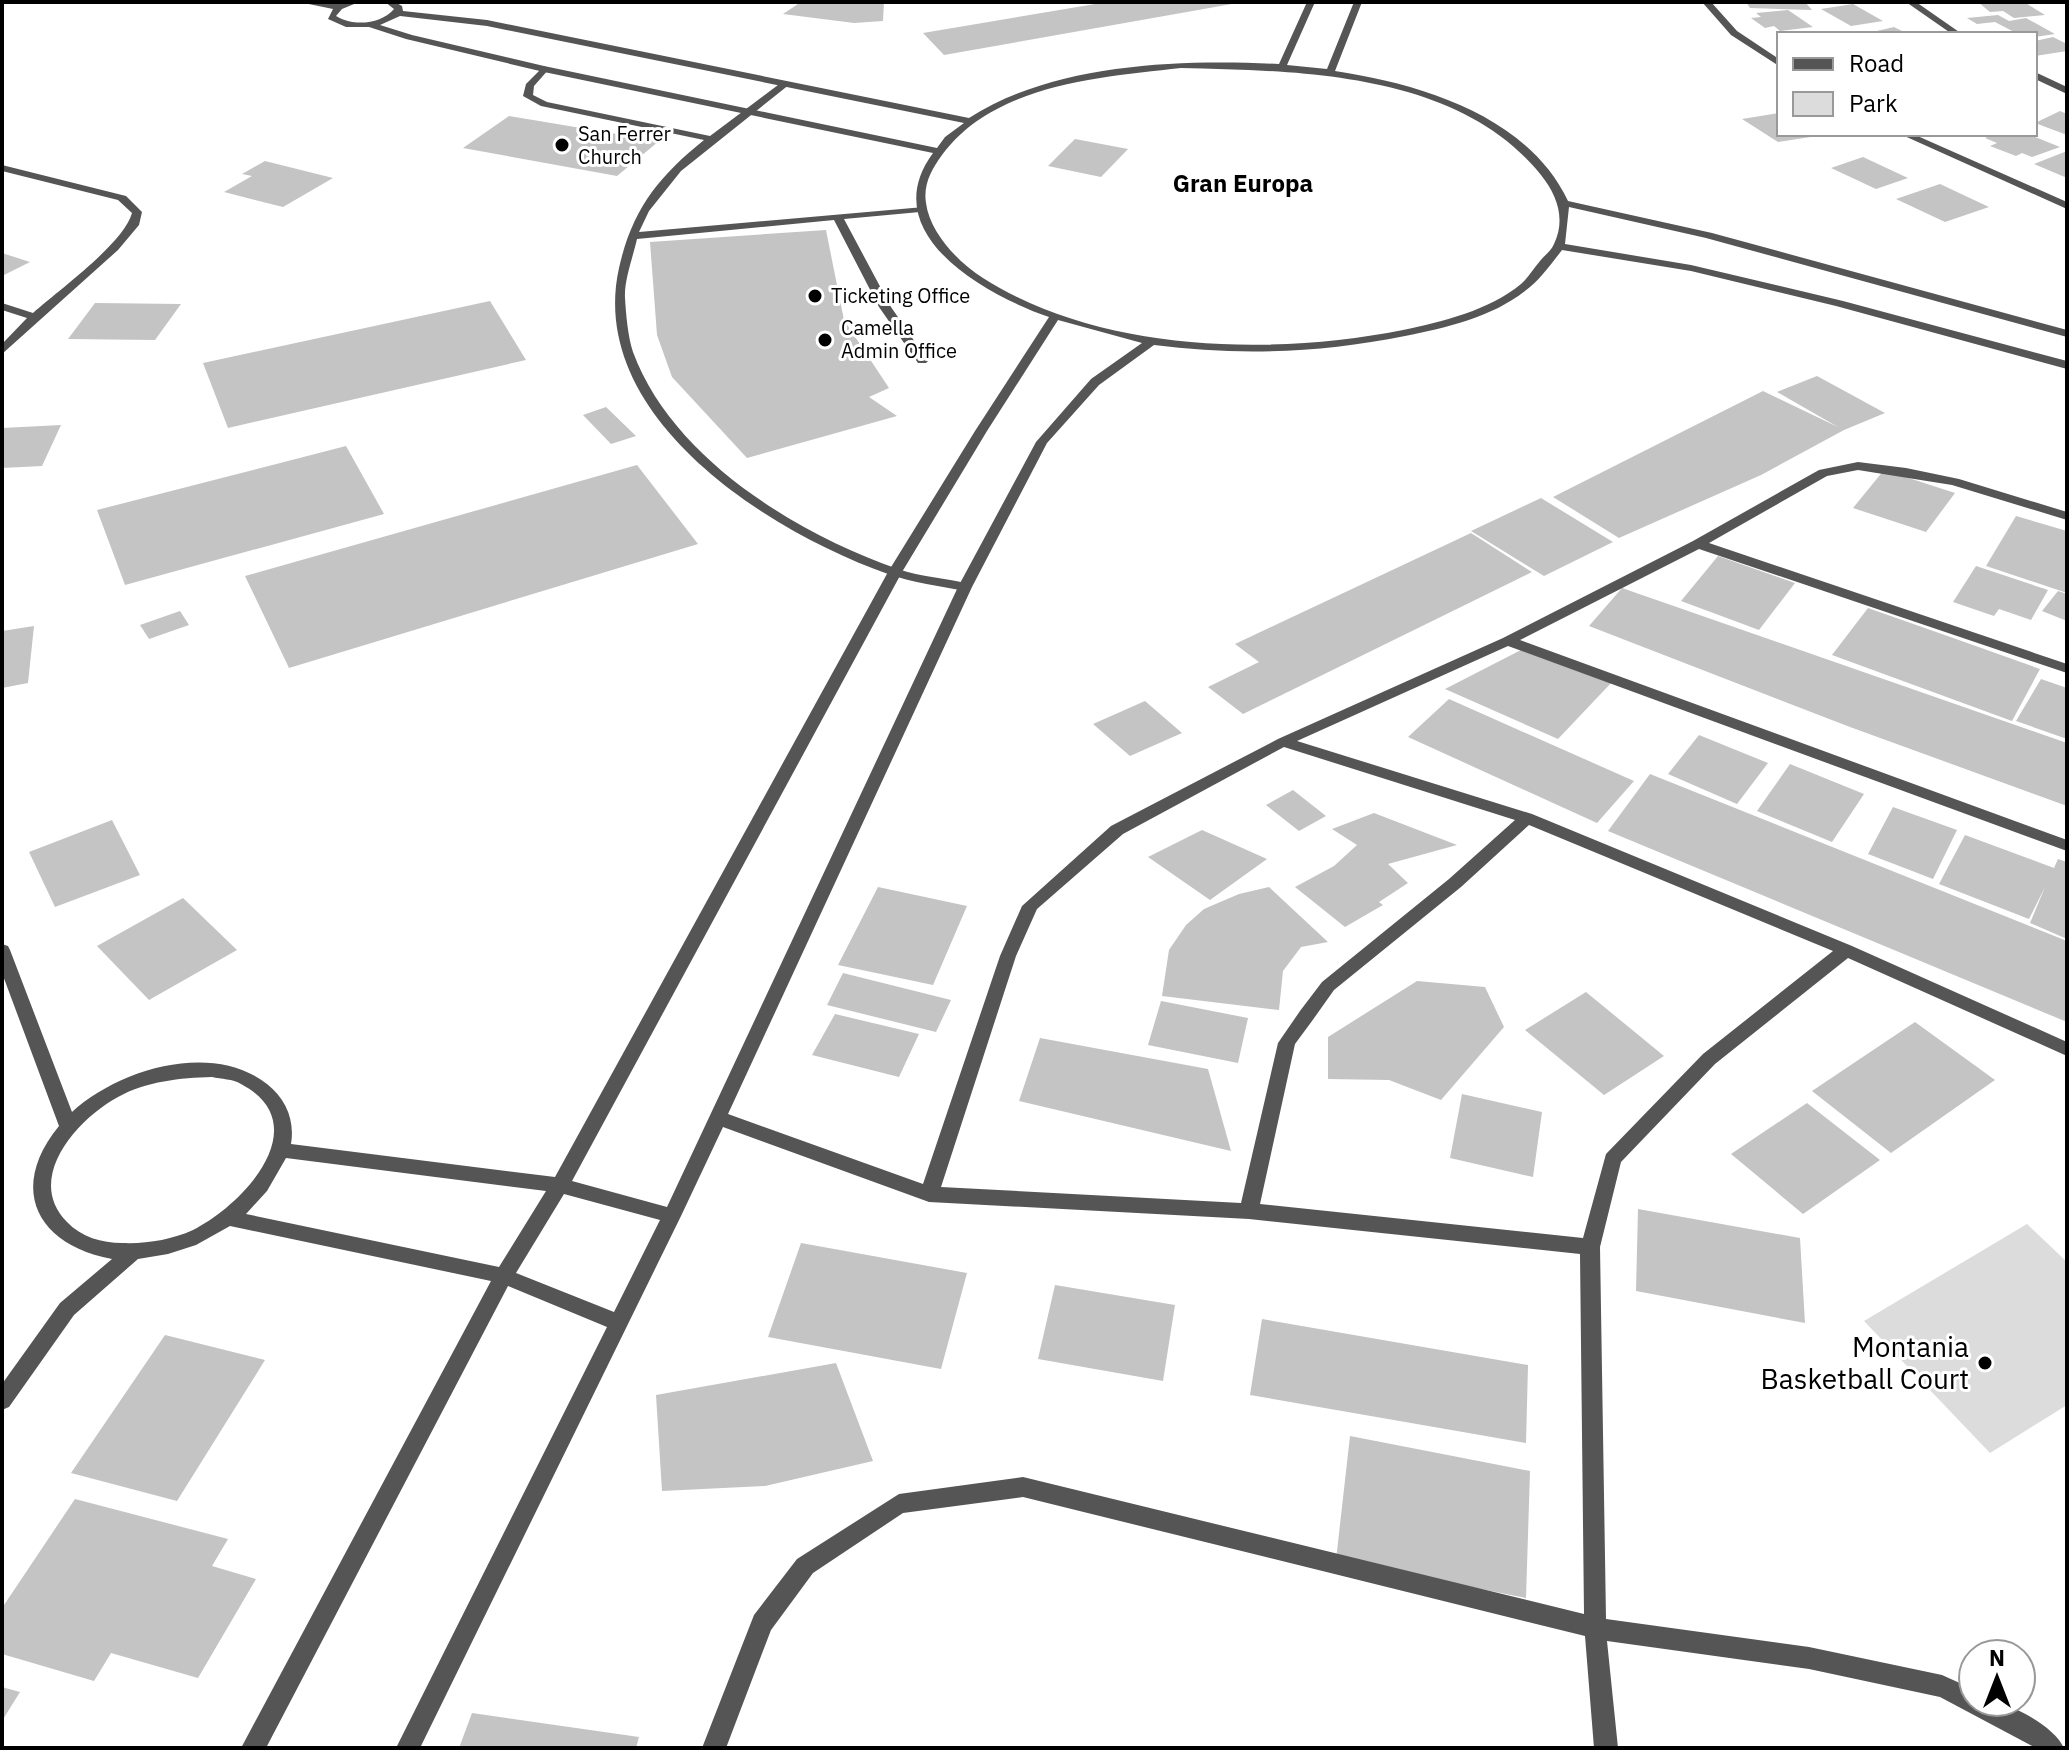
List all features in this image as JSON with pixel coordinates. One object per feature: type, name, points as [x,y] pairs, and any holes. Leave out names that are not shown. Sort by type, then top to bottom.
[{"type":"street","points":[[303,2],[349,4]]},
{"type":"street","points":[[389,2],[399,10],[487,23],[970,121]]},
{"type":"street","points":[[369,24],[409,2]]},
{"type":"street","points":[[1282,67],[1311,2]]},
{"type":"street","points":[[1330,73],[1358,2]]},
{"type":"street","points":[[1706,2],[1734,33],[1777,62]]},
{"type":"street","points":[[1910,2],[1955,32]]},
{"type":"street","points":[[349,4],[331,17],[335,21],[369,24],[409,37],[544,69],[936,151]]},
{"type":"street","points":[[1181,65],[1282,67],[1330,73],[1419,94],[1488,123],[1538,160],[1564,203],[1559,246],[1524,287],[1457,321],[1366,343],[1260,350],[1152,341],[1055,317],[986,286],[941,249],[920,209],[921,179],[936,151],[970,121],[1028,93],[1100,75],[1181,65]]},
{"type":"street","points":[[544,69],[529,86],[528,96],[544,104],[711,139]]},
{"type":"street","points":[[2037,76],[2067,91]]},
{"type":"street","points":[[785,84],[677,166],[632,236],[619,288],[623,342],[628,360],[673,433],[728,485],[793,525],[895,572],[965,587]]},
{"type":"street","points":[[1910,136],[2067,206]]},
{"type":"street","points":[[2,168],[122,198],[137,212],[134,225],[114,248],[35,317],[2,351]]},
{"type":"street","points":[[1564,203],[1708,235],[2067,334]]},
{"type":"street","points":[[632,236],[920,209]]},
{"type":"street","points":[[837,216],[885,307],[922,361]]},
{"type":"street","points":[[1559,246],[1691,268],[1839,303],[2067,365]]},
{"type":"street","points":[[2,306],[35,317]]},
{"type":"street","points":[[253,1748],[504,1276],[560,1185],[895,572],[1055,317]]},
{"type":"street","points":[[408,1748],[672,1216],[965,587],[1042,442],[1095,382],[1152,341]]},
{"type":"street","points":[[929,1194],[1008,956],[1030,906],[1117,830],[1283,742],[1508,641],[1698,544],[1823,473],[1858,466],[1906,472],[1955,482],[2067,516]]},
{"type":"street","points":[[1698,544],[2067,669]]},
{"type":"street","points":[[1508,641],[2067,846]]},
{"type":"street","points":[[1283,742],[1527,818],[1846,950],[2067,1049]]},
{"type":"street","points":[[1249,1211],[1287,1043],[1313,1006],[1328,986],[1455,883],[1527,818]]},
{"type":"street","points":[[2,950],[68,1127]]},
{"type":"street","points":[[1606,1748],[1595,1628],[1590,1247],[1613,1159],[1709,1059],[1846,950]]},
{"type":"street","points":[[212,1070],[246,1078],[270,1096],[282,1121],[281,1150],[272,1174],[254,1197],[229,1218],[199,1236],[166,1247],[133,1252],[94,1249],[65,1236],[46,1214],[40,1186],[48,1156],[68,1127],[99,1101],[135,1082],[175,1071],[212,1070]]},
{"type":"street","points":[[716,1117],[929,1194],[1249,1211],[1590,1247]]},
{"type":"street","points":[[281,1150],[560,1185],[672,1216]]},
{"type":"street","points":[[229,1218],[504,1276],[619,1323]]},
{"type":"street","points":[[2,1401],[67,1309],[133,1252]]},
{"type":"street","points":[[714,1748],[762,1623],[805,1566],[899,1504],[1023,1487],[1595,1628],[1809,1658],[1942,1686],[1957,1694]]},
{"type":"street","points":[[2006,1718],[2041,1736],[2052,1748]]},
{"type":"green space","name":"Montania Basketball Court","points":[[2027,1224],[2067,1262],[2067,1405],[1990,1453],[1864,1321]]},
{"type":"building","points":[[801,2],[884,2],[883,21],[854,23],[783,14]]},
{"type":"building","points":[[1107,2],[1232,4],[944,55],[923,33]]},
{"type":"building","points":[[1746,2],[1805,2],[1812,10],[1750,8]]},
{"type":"building","points":[[1978,2],[2024,2],[2045,15],[2014,18],[2003,11],[1990,12]]},
{"type":"building","points":[[1853,4],[1883,21],[1851,26],[1821,9]]},
{"type":"building","points":[[1788,10],[1813,27],[1780,31],[1774,26],[1765,28],[1751,18],[1761,17],[1756,13]]},
{"type":"building","points":[[1998,15],[2009,21],[2026,18],[2055,34],[2037,37],[2037,32],[2014,32],[1995,22],[1977,24],[1967,18]]},
{"type":"building","points":[[1894,27],[1904,32],[1872,32]]},
{"type":"building","points":[[2053,37],[2067,44],[2067,51],[2037,56],[2037,41]]},
{"type":"building","points":[[2060,111],[2067,114],[2067,135],[2037,124]]},
{"type":"building","points":[[1777,113],[1777,136],[1817,136],[1778,142],[1742,119]]},
{"type":"building","name":"San Ferrer Church","points":[[509,116],[659,141],[617,176],[463,148]]},
{"type":"building","points":[[2033,136],[2060,147],[2032,157],[2022,153],[2016,156],[1990,146],[1997,143],[1985,138]]},
{"type":"building","points":[[1075,139],[1128,149],[1101,177],[1048,166]]},
{"type":"building","points":[[2067,151],[2067,178],[2034,164]]},
{"type":"building","points":[[1863,157],[1908,178],[1876,189],[1831,168]]},
{"type":"building","points":[[265,161],[333,178],[283,207],[224,192],[252,176],[242,174]]},
{"type":"building","points":[[1940,184],[1989,207],[1945,222],[1896,199]]},
{"type":"building","points":[[826,230],[844,320],[889,388],[869,397],[897,416],[747,458],[672,377],[657,335],[650,242]]},
{"type":"building","points":[[2,253],[30,262],[2,276]]},
{"type":"building","points":[[490,301],[526,360],[228,428],[203,363]]},
{"type":"building","points":[[95,303],[181,304],[155,340],[68,339]]},
{"type":"building","points":[[1817,376],[1885,413],[1844,430],[1761,475],[1619,538],[1553,497],[1763,391],[1838,427],[1777,392]]},
{"type":"building","points":[[606,407],[636,436],[611,444],[583,415]]},
{"type":"building","points":[[61,425],[42,466],[2,468],[2,428]]},
{"type":"building","points":[[346,446],[384,514],[125,585],[97,510]]},
{"type":"building","points":[[637,465],[698,544],[289,668],[245,576]]},
{"type":"building","points":[[1884,470],[1955,493],[1926,532],[1853,508]]},
{"type":"building","points":[[1541,498],[1613,542],[1544,576],[1471,531]]},
{"type":"building","points":[[2016,516],[2067,531],[2067,593],[1986,566]]},
{"type":"building","points":[[1471,533],[1532,572],[1243,714],[1208,687],[1259,662],[1235,644]]},
{"type":"building","points":[[1718,556],[1795,583],[1759,630],[1681,601]]},
{"type":"building","points":[[1976,566],[2048,590],[2031,620],[1999,609],[1994,616],[1953,602]]},
{"type":"building","points":[[1622,588],[2067,743],[2067,806],[1850,727],[1589,626]]},
{"type":"building","points":[[2058,591],[2067,594],[2067,621],[2042,611]]},
{"type":"building","points":[[1868,608],[2040,669],[2012,721],[1832,655]]},
{"type":"building","points":[[180,611],[189,625],[149,639],[140,625]]},
{"type":"building","points":[[34,626],[28,683],[2,688],[2,631]]},
{"type":"building","points":[[1521,650],[1612,682],[1558,739],[1445,689]]},
{"type":"building","points":[[2041,679],[2067,688],[2067,739],[2016,721]]},
{"type":"building","points":[[1449,699],[1634,781],[1597,823],[1408,737]]},
{"type":"building","points":[[1145,701],[1182,733],[1130,756],[1093,724]]},
{"type":"building","points":[[1699,735],[1768,763],[1737,804],[1668,774]]},
{"type":"building","points":[[1790,764],[1864,794],[1832,842],[1757,811]]},
{"type":"building","points":[[1650,774],[2067,941],[2067,1022],[1608,831]]},
{"type":"building","points":[[1293,790],[1326,816],[1299,831],[1266,805]]},
{"type":"building","points":[[1893,807],[1957,830],[1933,879],[1868,854]]},
{"type":"building","points":[[1374,813],[1457,845],[1388,864],[1408,883],[1379,902],[1383,905],[1345,927],[1295,887],[1334,866],[1357,845],[1332,829]]},
{"type":"building","points":[[112,820],[140,875],[55,907],[29,852]]},
{"type":"building","points":[[1202,830],[1267,859],[1210,900],[1148,857]]},
{"type":"building","points":[[1965,835],[2054,868],[2058,859],[2067,862],[2067,939],[2030,923],[2045,887],[2029,919],[1939,884]]},
{"type":"building","points":[[878,887],[967,906],[933,985],[838,965]]},
{"type":"building","points":[[1269,887],[1328,942],[1301,947],[1283,971],[1279,1010],[1162,996],[1169,950],[1186,925],[1204,909],[1239,894]]},
{"type":"building","points":[[183,898],[237,950],[149,1000],[97,946]]},
{"type":"building","points":[[843,973],[951,1000],[936,1032],[827,1005]]},
{"type":"building","points":[[1417,981],[1485,987],[1504,1027],[1441,1100],[1389,1080],[1328,1079],[1328,1037]]},
{"type":"building","points":[[1586,992],[1664,1056],[1604,1095],[1525,1030]]},
{"type":"building","points":[[1161,1001],[1248,1018],[1238,1063],[1148,1045]]},
{"type":"building","points":[[835,1014],[919,1034],[899,1077],[812,1055]]},
{"type":"building","points":[[1915,1022],[1995,1080],[1891,1153],[1812,1091]]},
{"type":"building","points":[[1040,1038],[1208,1069],[1231,1151],[1019,1101]]},
{"type":"building","points":[[1462,1094],[1542,1112],[1533,1177],[1450,1158]]},
{"type":"building","points":[[1807,1103],[1880,1160],[1803,1214],[1731,1154]]},
{"type":"building","points":[[1638,1209],[1800,1238],[1805,1323],[1636,1291]]},
{"type":"building","points":[[801,1243],[967,1273],[941,1369],[768,1337]]},
{"type":"building","points":[[1055,1285],[1175,1305],[1163,1381],[1038,1359]]},
{"type":"building","points":[[1262,1319],[1528,1365],[1526,1443],[1250,1395]]},
{"type":"building","points":[[165,1335],[265,1360],[177,1501],[71,1473]]},
{"type":"building","points":[[836,1363],[873,1461],[765,1486],[662,1491],[656,1395]]},
{"type":"building","points":[[1350,1436],[1530,1471],[1526,1598],[1336,1560]]},
{"type":"building","points":[[75,1499],[228,1539],[212,1566],[256,1579],[198,1678],[111,1653],[94,1681],[2,1654],[2,1608]]},
{"type":"building","points":[[2,1687],[20,1692],[2,1721]]},
{"type":"building","points":[[472,1713],[639,1737],[636,1748],[459,1748]]},
{"type":"place","name":"San Ferrer Church","points":[[562,145]]},
{"type":"place","name":"Ticketing Office","points":[[815,296]]},
{"type":"place","name":"Camella Admin Office","points":[[825,340]]},
{"type":"place","name":"Montania Basketball Court","points":[[1985,1363]]},
{"type":"district","name":"Gran Europa","points":[[1243,184]]}]
